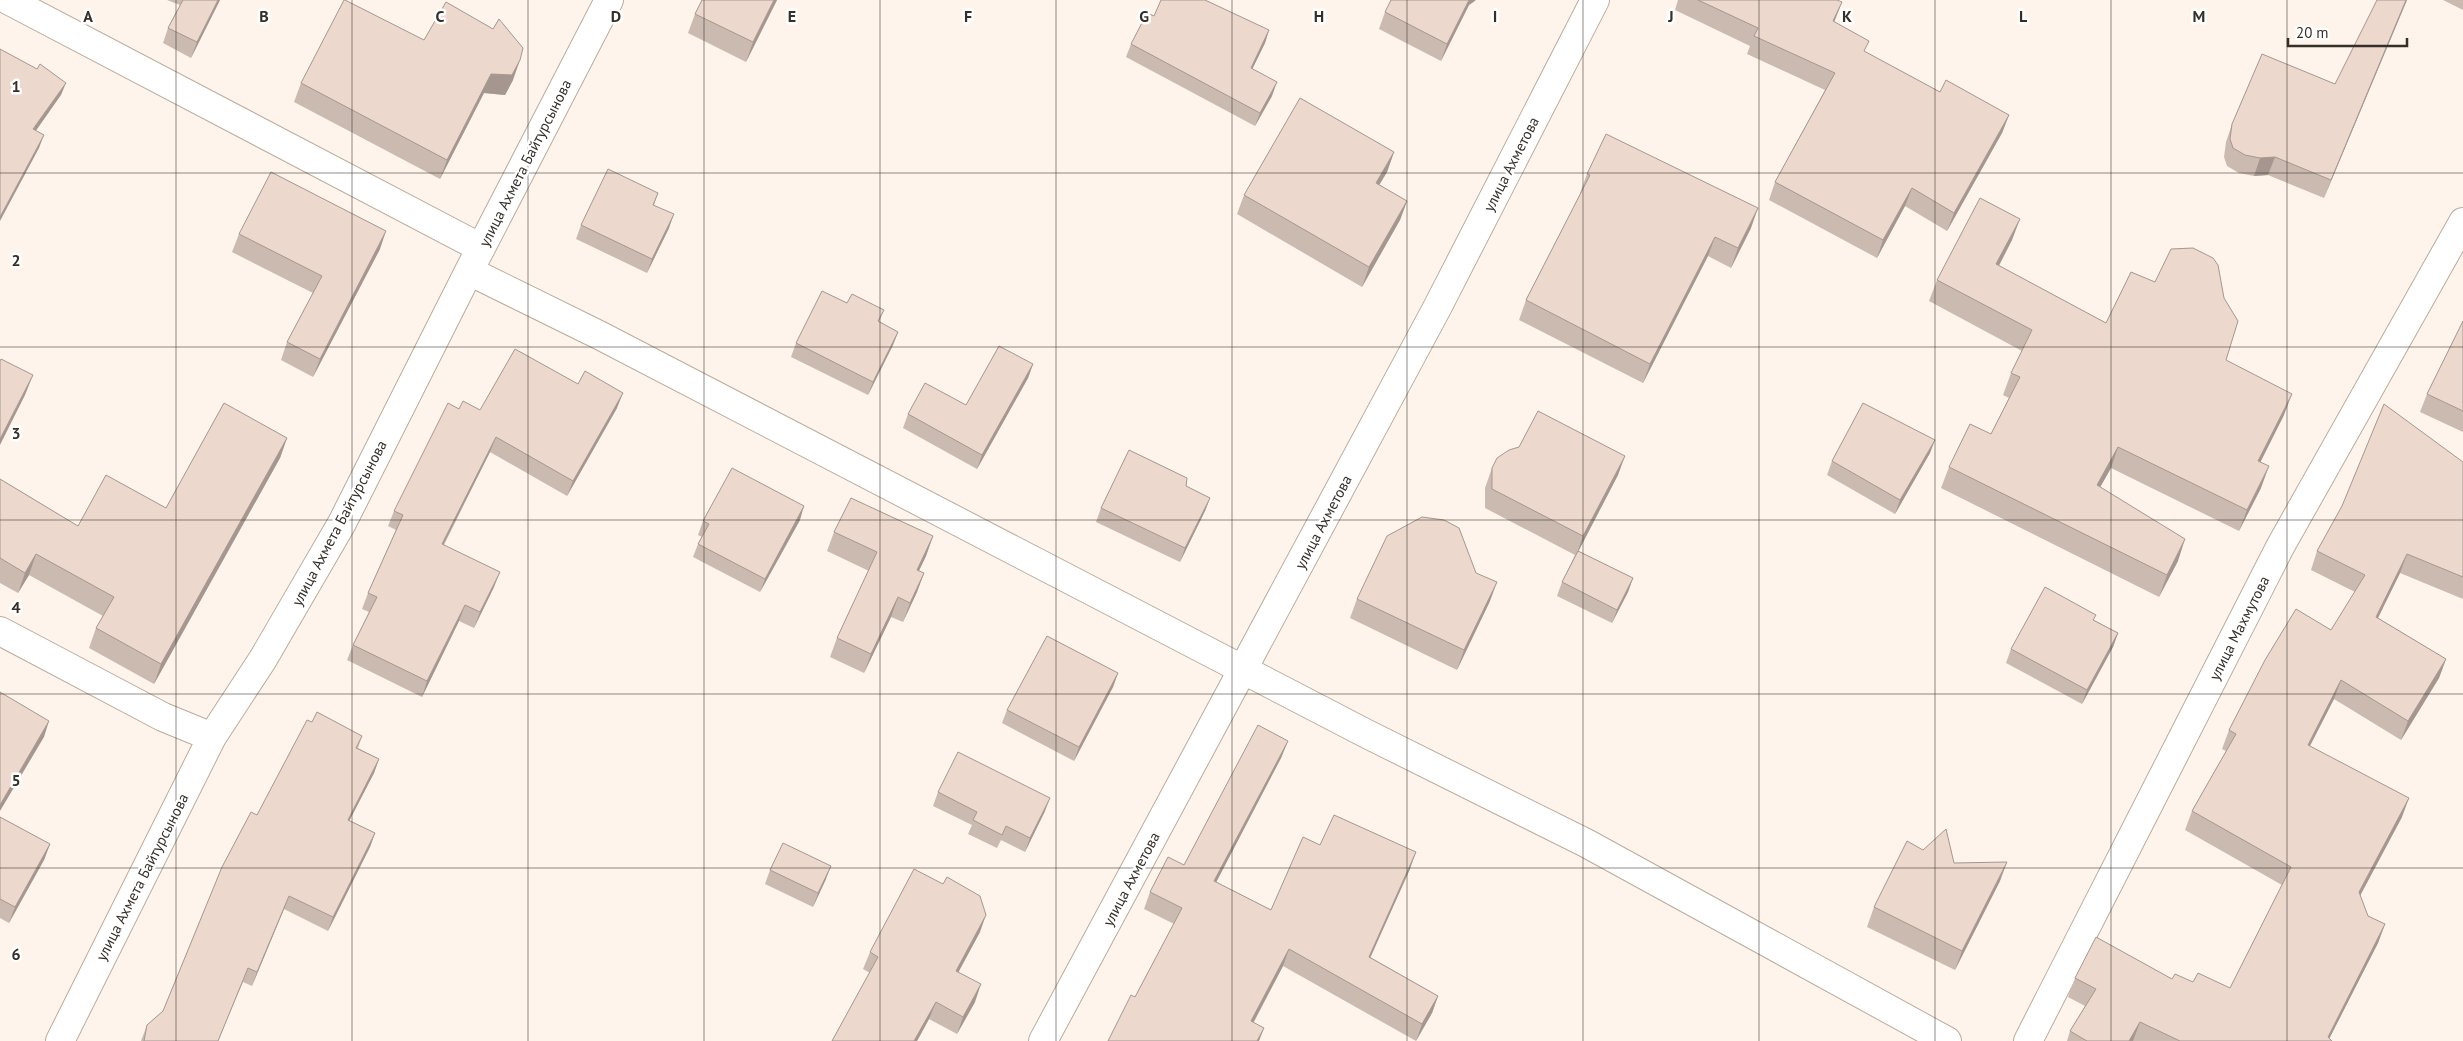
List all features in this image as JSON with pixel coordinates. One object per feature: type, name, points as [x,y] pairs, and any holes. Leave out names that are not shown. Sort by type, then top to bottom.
[{"type":"street","points":[[8,0],[475,259],[600,336],[1244,671],[1586,843],[1947,1041]]},
{"type":"street","name":"улица Ахмета Байтурсынова","points":[[60,1041],[212,737],[264,659],[342,523],[475,259],[609,0]]},
{"type":"street","name":"улица Ахметова","points":[[1043,1041],[1244,671],[1437,308],[1595,0]]},
{"type":"street","name":"улица Махмутова","points":[[2028,1041],[2280,547],[2463,222]]},
{"type":"street","points":[[0,631],[163,717],[212,737]]},
{"type":"building","points":[[183,0],[218,0],[197,42],[168,28]]},
{"type":"building","points":[[344,0],[424,40],[446,2],[493,29],[499,19],[523,48],[520,60],[512,75],[491,74],[447,160],[301,83]]},
{"type":"building","points":[[702,0],[774,0],[753,42],[695,14]]},
{"type":"building","points":[[1161,0],[1205,0],[1269,30],[1251,68],[1277,82],[1260,113],[1131,44],[1147,13],[1154,16]]},
{"type":"building","points":[[1391,0],[1469,0],[1447,44],[1385,12]]},
{"type":"building","points":[[1698,0],[1837,0],[1842,2],[1833,21],[1869,41],[1864,51],[1940,92],[1946,80],[2009,115],[1954,213],[1912,188],[1883,240],[1775,182],[1835,73],[1754,36],[1758,28]]},
{"type":"building","points":[[2377,0],[2406,0],[2331,180],[2275,157],[2260,158],[2245,155],[2233,148],[2230,139],[2232,124],[2262,54],[2335,84]]},
{"type":"building","points":[[0,49],[37,69],[40,64],[66,83],[33,129],[44,135],[0,217]]},
{"type":"building","points":[[1300,98],[1394,152],[1376,183],[1407,201],[1369,267],[1244,195]]},
{"type":"building","points":[[1606,134],[1758,208],[1738,248],[1715,237],[1650,364],[1526,300],[1590,175],[1587,174]]},
{"type":"building","points":[[608,169],[658,193],[653,205],[674,214],[652,259],[581,225]]},
{"type":"building","points":[[271,172],[386,231],[320,359],[287,342],[322,276],[239,234]]},
{"type":"building","points":[[1980,198],[2020,219],[1996,264],[2106,323],[2131,272],[2155,282],[2171,249],[2193,248],[2213,258],[2218,265],[2224,298],[2238,321],[2226,360],[2292,394],[2258,461],[2269,466],[2247,510],[2118,447],[2097,485],[2185,539],[2167,575],[1949,467],[1970,424],[1991,434],[2020,377],[2011,373],[2032,330],[1937,280]]},
{"type":"building","points":[[822,291],[847,303],[852,294],[884,310],[878,321],[898,332],[873,382],[796,343]]},
{"type":"building","points":[[2463,321],[2463,411],[2427,394]]},
{"type":"building","points":[[999,346],[1033,364],[982,455],[908,414],[925,383],[966,405]]},
{"type":"building","points":[[515,349],[578,384],[585,371],[623,393],[573,481],[496,437],[442,544],[500,572],[480,612],[465,605],[427,681],[353,645],[377,597],[368,593],[403,515],[394,511],[448,403],[459,409],[463,401],[480,410]]},
{"type":"building","points":[[1,359],[33,375],[0,439],[0,361]]},
{"type":"building","points":[[224,403],[287,438],[161,664],[96,628],[114,597],[36,554],[25,573],[0,558],[0,479],[78,526],[106,475],[166,508]]},
{"type":"building","points":[[1863,403],[1935,440],[1900,500],[1832,461]]},
{"type":"building","points":[[2384,404],[2463,462],[2463,577],[2407,554],[2376,617],[2446,659],[2408,721],[2341,680],[2308,745],[2409,798],[2359,892],[2368,916],[2385,924],[2328,1037],[2332,1041],[2180,1041],[2140,1022],[2129,1041],[2087,1041],[2070,1031],[2096,989],[2075,978],[2096,937],[2172,979],[2175,974],[2193,982],[2198,973],[2230,988],[2291,867],[2192,811],[2236,734],[2229,730],[2265,660],[2296,609],[2331,630],[2365,575],[2317,551],[2342,506]]},
{"type":"building","points":[[1538,411],[1625,456],[1583,536],[1492,489],[1492,468],[1497,458],[1509,450],[1519,447]]},
{"type":"building","points":[[1129,450],[1187,478],[1186,486],[1210,498],[1185,548],[1101,508]]},
{"type":"building","points":[[732,468],[804,506],[765,579],[698,544],[709,524],[703,521]]},
{"type":"building","points":[[851,498],[933,536],[917,570],[924,573],[910,603],[898,597],[871,654],[837,638],[877,552],[834,532]]},
{"type":"building","points":[[1422,517],[1444,520],[1459,528],[1476,573],[1497,582],[1464,650],[1357,599],[1387,536]]},
{"type":"building","points":[[1578,551],[1633,578],[1617,610],[1562,582]]},
{"type":"building","points":[[2045,587],[2096,615],[2093,620],[2118,633],[2087,690],[2011,649]]},
{"type":"building","points":[[1047,636],[1118,673],[1079,747],[1007,710]]},
{"type":"building","points":[[0,692],[49,721],[0,805]]},
{"type":"building","points":[[317,712],[362,736],[356,748],[379,759],[348,820],[375,833],[333,917],[289,896],[257,972],[248,968],[218,1041],[144,1041],[147,1025],[163,1011],[222,867],[251,812],[257,815],[307,720],[312,722]]},
{"type":"building","points":[[1258,725],[1288,741],[1214,881],[1271,910],[1303,837],[1320,845],[1334,815],[1416,852],[1369,957],[1438,996],[1422,1024],[1289,949],[1251,1021],[1264,1028],[1257,1041],[1108,1041],[1131,995],[1135,997],[1182,908],[1150,892],[1168,857],[1184,865]]},
{"type":"building","points":[[958,752],[1050,798],[1030,838],[1006,826],[1002,835],[973,820],[977,812],[938,792]]},
{"type":"building","points":[[0,817],[50,844],[15,907],[0,899]]},
{"type":"building","points":[[1946,829],[1954,863],[2007,862],[1962,951],[1874,907],[1907,841],[1923,850]]},
{"type":"building","points":[[783,843],[831,866],[818,893],[770,870]]},
{"type":"building","points":[[914,869],[943,884],[947,877],[980,896],[986,915],[956,971],[981,984],[963,1017],[936,1002],[914,1041],[832,1041],[878,957],[870,952]]}]
